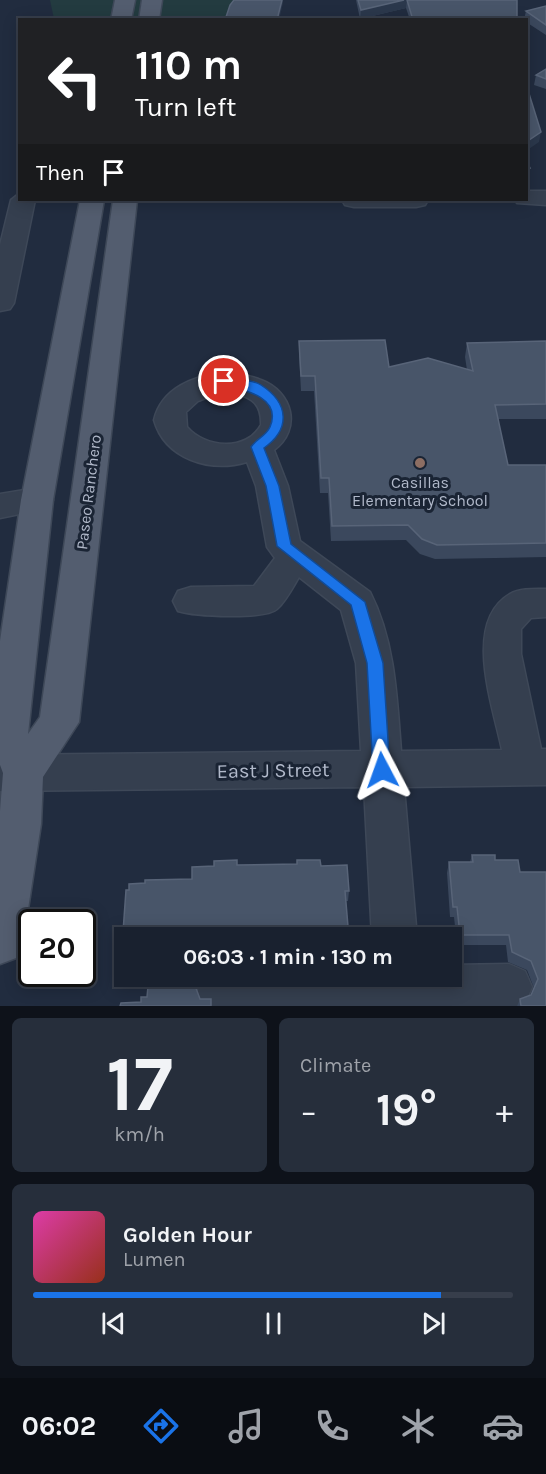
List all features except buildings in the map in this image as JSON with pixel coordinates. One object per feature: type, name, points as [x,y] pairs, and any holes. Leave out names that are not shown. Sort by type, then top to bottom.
[{"type":"main road","points":[[121,18],[125,0]]},
{"type":"main road","points":[[149,18],[152,0]]},
{"type":"main road","points":[[0,942],[20,824],[11,773],[7,730],[37,500],[92,201]]},
{"type":"main road","name":"Paseo Ranchero","points":[[11,773],[59,722],[125,201]]},
{"type":"main road","points":[[37,500],[60,494],[72,478],[78,418],[87,393],[104,366]]},
{"type":"street","points":[[528,198],[546,198]]},
{"type":"street","points":[[0,303],[23,201]]},
{"type":"street","points":[[257,447],[272,486],[284,546],[357,602],[375,663],[395,927]]},
{"type":"street","points":[[0,506],[37,500]]},
{"type":"street","points":[[191,601],[264,600],[296,555]]},
{"type":"street","points":[[536,767],[502,654],[503,624],[522,604],[546,603]]},
{"type":"street","name":"East J Street","points":[[11,773],[536,767]]},
{"type":"street","points":[[462,985],[509,987]]},
{"type":"street","points":[[220,993],[327,987]]},
{"type":"green space","points":[[50,0],[236,0],[232,18],[54,18]]},
{"type":"place","name":"Casillas Elementary School","points":[[420,463]]},
{"type":"route","points":[[224,381],[256,387],[276,405],[279,416],[276,427],[269,438],[257,447],[272,486],[284,546],[357,602],[375,663],[382,770]]}]
